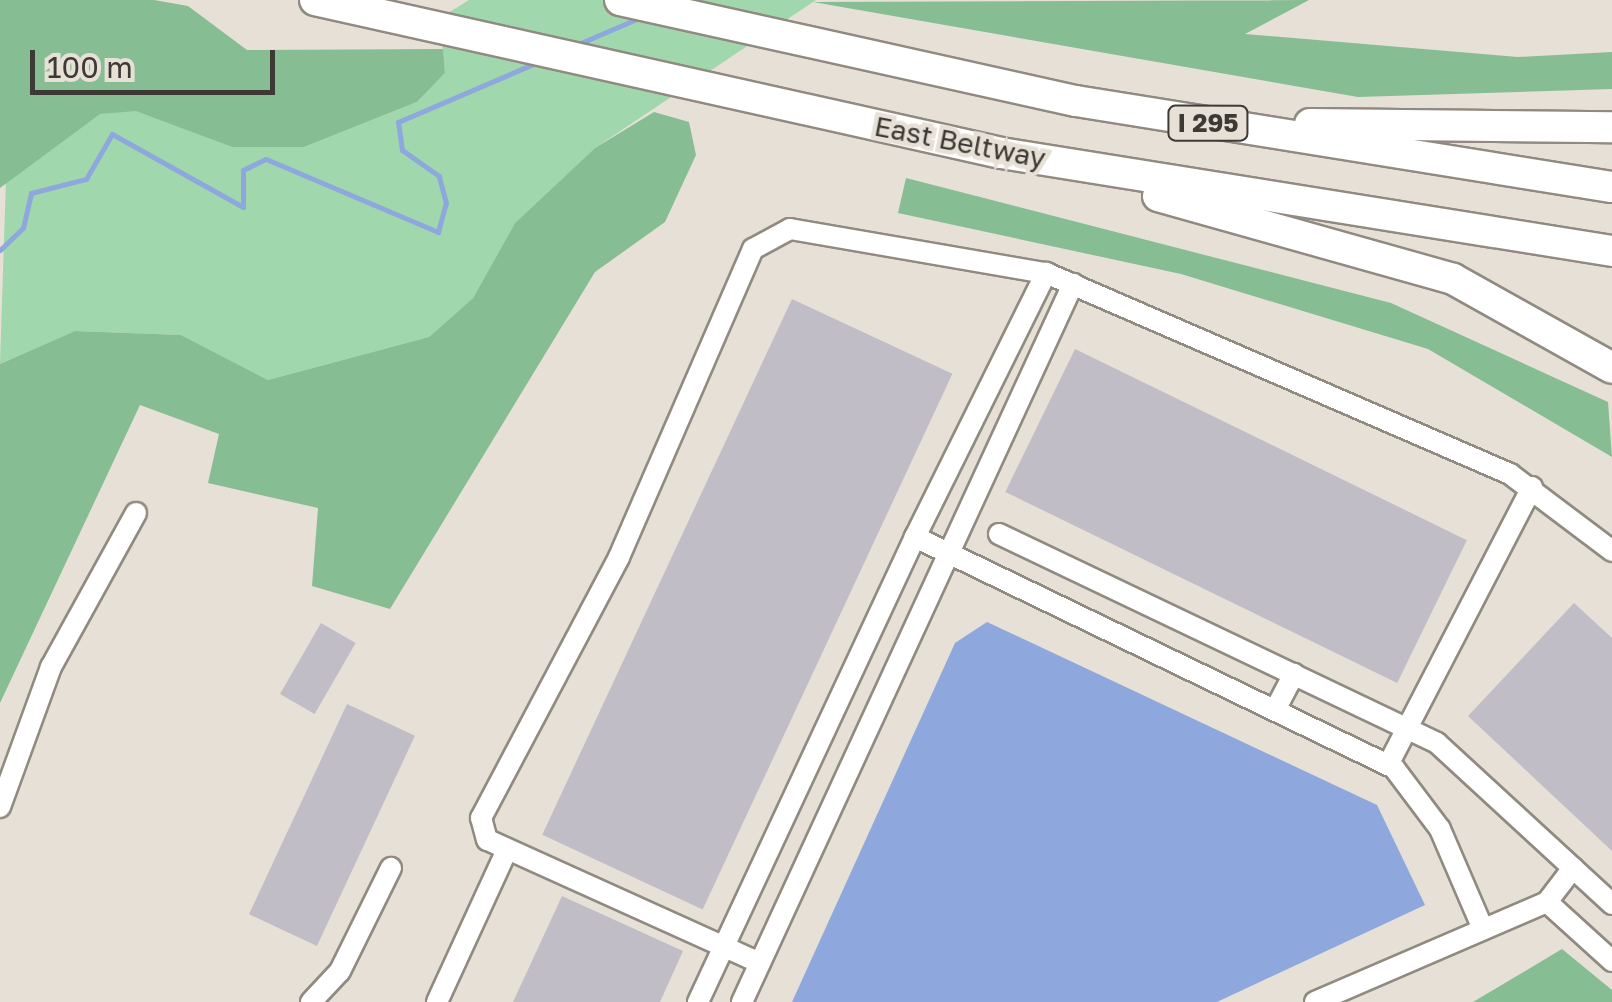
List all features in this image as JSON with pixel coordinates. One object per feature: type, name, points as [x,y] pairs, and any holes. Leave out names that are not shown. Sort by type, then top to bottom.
[{"type":"highway","name":"East Beltway","points":[[315,0],[425,28],[1001,152],[1612,251]]},
{"type":"highway","name":"I 295","points":[[620,0],[1179,118],[1612,187]]},
{"type":"highway","points":[[1179,118],[1612,127]]},
{"type":"highway","points":[[1001,152],[1453,280],[1612,368]]},
{"type":"lane","points":[[760,963],[487,840],[482,818],[618,558],[753,249],[790,228],[1046,273],[1532,487],[1612,551]]},
{"type":"lane","points":[[698,1002],[915,537],[1046,273]]},
{"type":"lane","points":[[742,1002],[955,555],[1073,284]]},
{"type":"lane","points":[[1388,765],[1532,487]]},
{"type":"lane","points":[[0,807],[52,667],[136,513]]},
{"type":"lane","points":[[998,534],[1407,727],[1612,904]]},
{"type":"lane","points":[[915,537],[1388,765],[1422,797],[1482,928]]},
{"type":"lane","points":[[1079,613],[1095,580]]},
{"type":"lane","points":[[1275,710],[1294,674]]},
{"type":"lane","points":[[437,1002],[507,850]]},
{"type":"lane","points":[[310,1002],[340,972],[391,868]]},
{"type":"lane","points":[[1315,1002],[1546,902],[1573,868]]},
{"type":"lane","points":[[1546,902],[1612,961]]},
{"type":"green space","points":[[0,0],[154,0],[188,6],[247,50],[443,49],[445,73],[417,102],[304,147],[232,147],[136,111],[100,114],[0,188]]},
{"type":"green space","points":[[469,0],[816,0],[595,148],[515,223],[473,298],[429,337],[268,380],[181,335],[75,331],[0,364],[6,179],[100,114],[136,110],[232,147],[304,147],[417,102],[445,73],[440,18]]},
{"type":"green space","points":[[1309,0],[1245,34],[1518,57],[1612,52],[1612,89],[1358,97],[813,2]]},
{"type":"green space","points":[[654,112],[689,122],[696,155],[665,222],[595,272],[390,609],[312,586],[318,508],[208,483],[219,434],[140,405],[0,703],[0,364],[75,331],[181,335],[268,380],[429,337],[473,298],[515,223],[595,148]]},
{"type":"green space","points":[[906,178],[1391,303],[1608,402],[1612,457],[1428,349],[1181,274],[898,213]]},
{"type":"green space","points":[[1562,949],[1612,990],[1612,1002],[1473,1002]]},
{"type":"water","points":[[987,622],[1377,805],[1425,905],[1217,1002],[792,1002],[955,643]]},
{"type":"building","points":[[792,299],[952,374],[703,909],[542,835]]},
{"type":"building","points":[[1075,349],[1467,540],[1397,683],[1005,492]]},
{"type":"building","points":[[1574,603],[1612,638],[1612,851],[1468,716]]},
{"type":"building","points":[[321,623],[356,643],[315,714],[280,694]]},
{"type":"building","points":[[347,704],[415,736],[317,946],[249,914]]},
{"type":"building","points":[[562,896],[683,951],[660,1002],[513,1002]]},
{"type":"waterway","points":[[576,45],[639,18]]},
{"type":"waterway","points":[[0,250],[23,228],[31,193],[86,179],[112,134],[243,207],[243,170],[266,159],[438,232],[446,203],[439,176],[402,150],[398,122],[538,62]]}]
